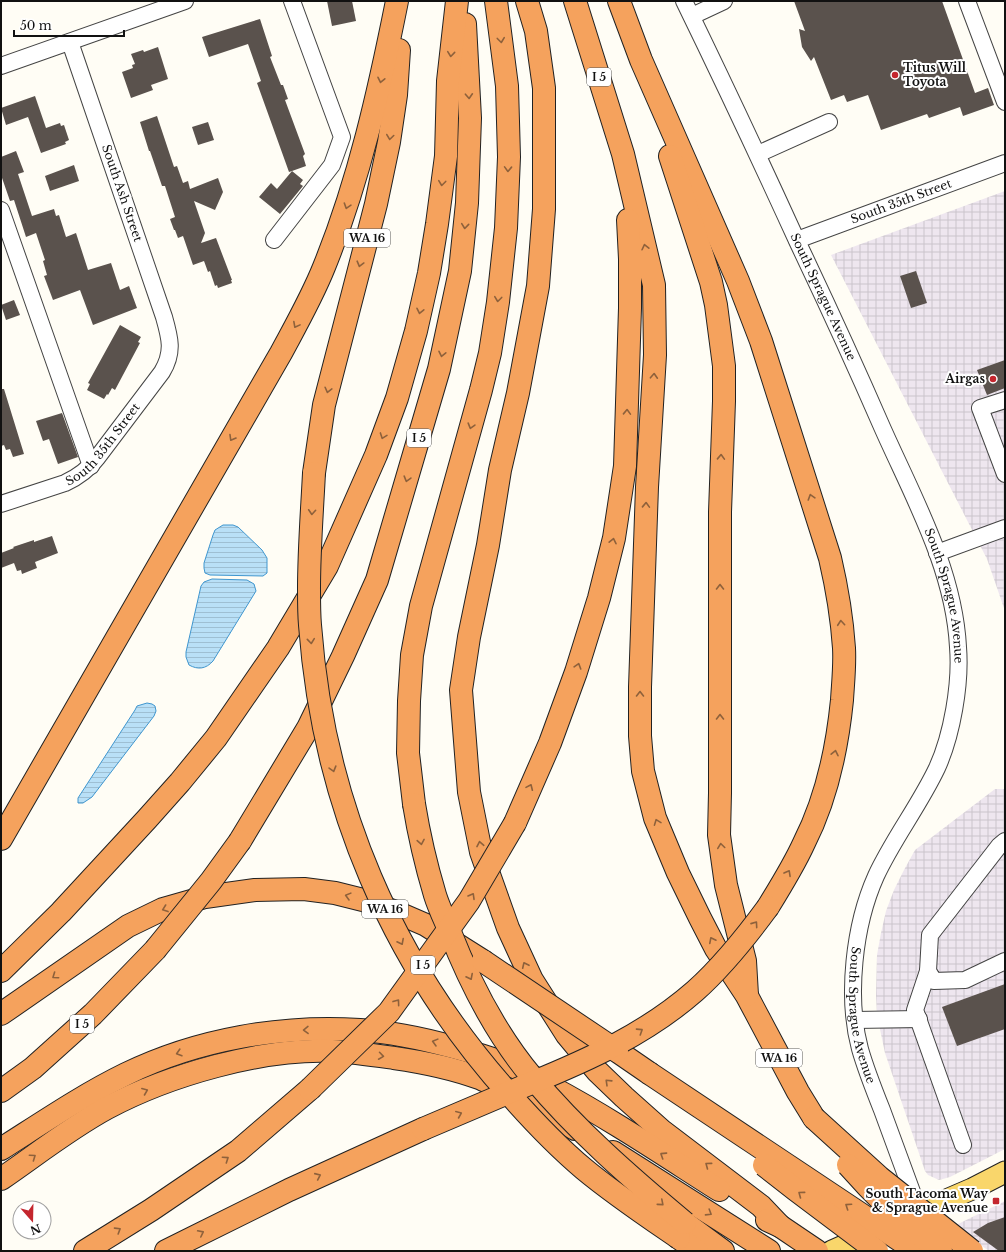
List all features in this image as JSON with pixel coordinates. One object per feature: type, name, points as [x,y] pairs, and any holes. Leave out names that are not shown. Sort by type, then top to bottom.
[{"type":"highway","points":[[1,839],[277,360],[324,268],[356,178],[380,86],[397,1]]},
{"type":"highway","name":"WA 16","points":[[402,1],[396,95],[389,142],[376,204],[324,405],[314,473],[309,548],[309,608],[315,677],[323,728],[342,800],[358,847],[378,895],[404,947],[435,998],[459,1033],[489,1071],[550,1138],[585,1170],[697,1251]]},
{"type":"highway","points":[[1,971],[62,912],[180,782],[211,743],[278,648],[327,566],[376,455],[398,398],[416,331],[429,273],[445,163],[448,81],[457,1]]},
{"type":"highway","name":"I 5","points":[[1,1091],[33,1068],[93,1014],[155,950],[211,881],[240,841],[308,728],[343,656],[377,580],[439,369],[460,270],[467,203],[470,118],[464,1]]},
{"type":"highway","points":[[496,1],[507,86],[509,157],[506,228],[498,302],[490,352],[481,390],[421,606],[412,655],[408,753],[414,804],[422,850],[435,897],[461,961],[484,1005],[509,1046],[531,1076],[556,1104],[608,1155],[680,1219],[723,1251]]},
{"type":"highway","points":[[527,1],[536,31],[544,88],[544,209],[538,286],[518,394],[500,470],[488,545],[469,637],[461,690],[469,792],[481,852],[508,928],[532,980],[567,1035],[597,1071],[624,1097],[661,1130],[761,1206],[780,1226]]},
{"type":"highway","name":"I 5","points":[[84,1251],[151,1210],[238,1151],[310,1089],[389,1012],[469,902],[515,823],[550,743],[576,672],[599,598],[614,538],[625,466],[630,260],[623,154],[575,1]]},
{"type":"highway","points":[[166,1251],[288,1190],[423,1129],[591,1058],[658,1019],[694,992],[735,950],[753,928],[768,907],[805,843],[818,811],[829,778],[837,744],[844,676],[844,649],[838,600],[830,558],[761,341],[738,281],[641,60],[619,1]]},
{"type":"highway","points":[[641,60],[674,169],[711,282],[716,305],[724,366],[720,512],[719,835],[726,885],[745,961],[747,996]]},
{"type":"highway","name":"WA 16","points":[[623,154],[654,285],[655,355],[647,487],[640,687],[640,736],[643,771],[655,818],[678,873],[716,949],[747,996],[794,1086],[814,1118],[841,1157],[870,1190],[894,1213],[940,1251]]},
{"type":"highway","points":[[1,1014],[128,926],[164,909],[205,897],[255,890],[304,889],[335,893],[363,900],[426,925],[483,961],[916,1251]]},
{"type":"highway","points":[[1,1148],[103,1086],[162,1058],[200,1046],[246,1036],[287,1030],[361,1030],[422,1039],[483,1055],[516,1068],[592,1110],[756,1214],[780,1226],[817,1251]]},
{"type":"highway","points":[[1,1179],[78,1125],[107,1108],[171,1080],[239,1060],[270,1054],[331,1051],[366,1054],[443,1067],[479,1078],[524,1099],[563,1121],[768,1251]]},
{"type":"highway","points":[[649,1073],[796,1190],[877,1251]]},
{"type":"highway","points":[[814,1118],[879,1177],[972,1251]]},
{"type":"main road","points":[[832,1251],[972,1189],[1005,1172]]},
{"type":"street","points":[[1,66],[185,1]]},
{"type":"street","points":[[274,240],[332,165],[342,137],[292,1]]},
{"type":"street","name":"South Sprague Avenue","points":[[684,1],[758,154],[858,371],[937,552],[949,591],[956,625],[958,650],[954,713],[943,753],[937,769],[886,856],[875,879],[866,903],[856,946],[853,987],[855,1020],[862,1055],[919,1212]]},
{"type":"street","points":[[692,16],[724,1]]},
{"type":"street","points":[[967,1],[1005,102]]},
{"type":"street","name":"South Ash Street","points":[[70,42],[159,302],[168,331],[170,346]]},
{"type":"street","points":[[758,154],[829,122]]},
{"type":"street","name":"South 35th Street","points":[[797,240],[1005,163]]},
{"type":"street","points":[[1,210],[91,466]]},
{"type":"street","name":"South 35th Street","points":[[1,504],[65,483],[79,476],[91,466],[162,372],[169,357],[170,346]]},
{"type":"street","points":[[1005,400],[980,408],[1005,474]]},
{"type":"street","points":[[937,552],[1005,528]]},
{"type":"street","points":[[963,1145],[916,1010],[928,972],[930,935],[999,846],[1005,841]]},
{"type":"street","points":[[928,972],[934,981],[965,980],[1005,961]]},
{"type":"street","points":[[855,1020],[919,1019]]},
{"type":"shaded area","points":[[1005,191],[1005,611],[987,559],[831,255]]},
{"type":"shaded area","points":[[995,789],[1005,789],[1005,1149],[950,1177],[939,1180],[928,1175],[925,1171],[885,1053],[877,1015],[877,955],[886,911],[894,890],[915,850]]},
{"type":"shaded area","points":[[1005,1201],[1005,1251],[989,1251],[954,1226]]},
{"type":"water","points":[[223,525],[233,525],[238,527],[262,550],[267,558],[267,573],[263,576],[210,575],[205,573],[204,563],[213,535],[215,530]]},
{"type":"water","points":[[212,579],[247,580],[254,584],[256,591],[213,661],[205,667],[196,668],[189,665],[186,652],[201,586],[204,582]]},
{"type":"water","points":[[147,703],[155,706],[156,711],[154,716],[92,797],[83,803],[78,803],[78,798],[137,706]]},
{"type":"building","points":[[327,1],[352,1],[356,21],[332,26]]},
{"type":"building","name":"Titus Will Toyota","points":[[794,1],[942,1],[975,93],[988,88],[994,105],[963,116],[960,107],[929,118],[927,114],[881,130],[868,95],[847,102],[844,95],[831,100],[814,57],[811,61],[802,47],[799,29],[805,31]]},
{"type":"building","points":[[260,19],[272,56],[270,57],[281,85],[283,85],[288,99],[285,100],[305,154],[303,156],[306,166],[289,172],[257,83],[261,81],[248,44],[209,57],[202,37]]},
{"type":"building","points":[[158,47],[168,79],[151,85],[153,90],[131,98],[122,72],[133,68],[132,65],[135,64],[131,54],[143,50],[144,52]]},
{"type":"building","points":[[35,96],[46,128],[60,123],[61,126],[64,125],[69,140],[65,142],[66,144],[41,153],[28,117],[6,125],[1,108]]},
{"type":"building","points":[[157,116],[174,167],[177,166],[183,183],[188,181],[190,189],[218,178],[223,192],[215,210],[194,201],[205,233],[201,243],[216,238],[232,283],[218,288],[217,285],[215,286],[210,271],[208,272],[204,261],[193,265],[183,236],[178,238],[174,230],[170,219],[175,217],[165,186],[162,186],[149,151],[140,122]]},
{"type":"building","points":[[208,122],[214,140],[198,145],[192,127]]},
{"type":"building","points":[[16,151],[24,172],[18,174],[32,216],[54,209],[56,216],[59,215],[66,237],[76,233],[88,270],[111,263],[120,290],[129,286],[137,308],[93,325],[80,290],[53,300],[44,276],[47,275],[43,261],[45,260],[36,233],[26,237],[14,200],[10,201],[1,175],[1,157]]},
{"type":"building","points":[[74,165],[79,181],[50,191],[45,176]]},
{"type":"building","points":[[292,171],[303,180],[300,184],[303,186],[280,214],[259,197],[271,183],[277,189]]},
{"type":"building","points":[[916,271],[927,303],[911,308],[900,276]]},
{"type":"building","points":[[14,300],[20,315],[6,320],[1,305]]},
{"type":"building","points":[[120,325],[141,337],[138,342],[140,343],[115,390],[112,388],[104,399],[87,390],[90,384],[88,383]]},
{"type":"building","name":"Airgas","points":[[1005,360],[1005,388],[987,395],[977,370]]},
{"type":"building","points":[[1,389],[4,389],[24,454],[13,457],[10,449],[6,450],[4,445],[1,446]]},
{"type":"building","points":[[62,413],[78,457],[58,464],[49,439],[43,441],[36,421]]},
{"type":"building","points":[[52,536],[58,553],[35,562],[37,568],[22,574],[21,570],[17,571],[14,563],[1,568],[1,553],[34,540],[34,542]]},
{"type":"building","points":[[1005,984],[1005,1029],[957,1046],[942,1007]]},
{"type":"building","points":[[1005,1217],[1005,1251],[999,1251],[973,1232],[988,1223]]},
{"type":"place","name":"Titus Will Toyota","points":[[895,75]]},
{"type":"place","name":"Airgas","points":[[993,379]]},
{"type":"place","name":"South Tacoma Way & Sprague Avenue","points":[[996,1201]]}]
